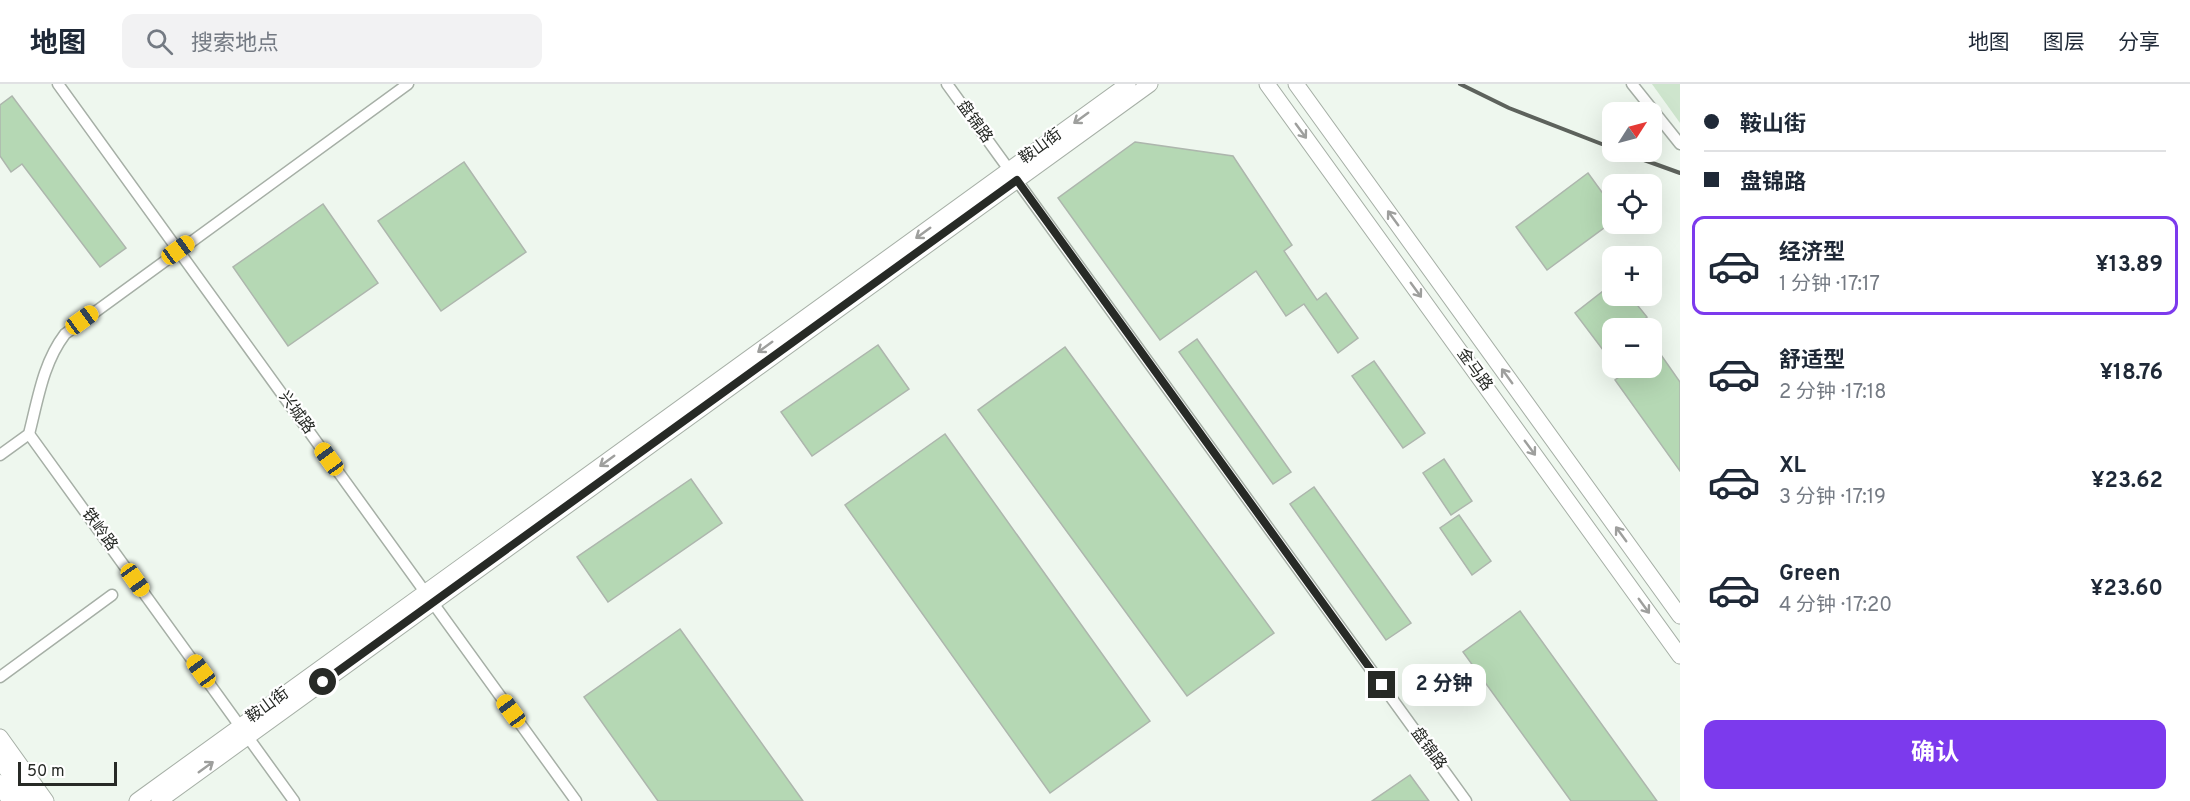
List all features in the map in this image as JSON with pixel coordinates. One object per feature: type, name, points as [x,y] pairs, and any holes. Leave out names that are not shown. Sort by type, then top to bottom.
[{"type":"main road","points":[[0,758],[31,801]]},
{"type":"main road","points":[[0,784],[12,801]]},
{"type":"street","name":"兴城路","points":[[58,84],[576,801]]},
{"type":"street","points":[[0,455],[29,434],[43,375],[52,351],[65,334],[408,84]]},
{"type":"street","name":"盘锦路","points":[[947,84],[1466,801]]},
{"type":"street","name":"鞍山街","points":[[1013,175],[1128,84]]},
{"type":"street","name":"鞍山街","points":[[137,801],[244,731],[1013,175],[1150,84]]},
{"type":"street","name":"金马路","points":[[1267,84],[1680,656]]},
{"type":"street","name":"金马路","points":[[1296,84],[1680,616]]},
{"type":"street","points":[[1632,84],[1680,144]]},
{"type":"street","name":"铁岭路","points":[[29,434],[294,801]]},
{"type":"street","points":[[0,677],[112,595]]},
{"type":"street","name":"鞍山街","points":[[159,801],[244,731]]},
{"type":"street","points":[[0,737],[46,801]]},
{"type":"green space","points":[[1652,84],[1680,84],[1680,123]]},
{"type":"building","points":[[12,96],[126,248],[100,267],[22,164],[11,172],[0,156],[0,105]]},
{"type":"building","points":[[1135,142],[1233,156],[1292,245],[1284,251],[1317,300],[1326,293],[1358,338],[1338,353],[1304,304],[1286,316],[1256,271],[1160,340],[1058,198]]},
{"type":"building","points":[[464,162],[526,252],[441,311],[378,221]]},
{"type":"building","points":[[1588,173],[1602,192],[1602,229],[1547,270],[1516,227]]},
{"type":"building","points":[[323,204],[378,283],[288,346],[233,267]]},
{"type":"building","points":[[1602,292],[1602,306],[1638,306],[1647,317],[1602,318],[1602,349],[1575,313]]},
{"type":"building","points":[[1197,339],[1291,472],[1273,484],[1179,352]]},
{"type":"building","points":[[878,345],[909,389],[812,456],[781,412]]},
{"type":"building","points":[[1065,347],[1274,633],[1187,696],[978,410]]},
{"type":"building","points":[[1662,356],[1680,382],[1680,471],[1615,380],[1618,378],[1662,378]]},
{"type":"building","points":[[1374,361],[1425,433],[1403,448],[1352,376]]},
{"type":"building","points":[[945,434],[1150,721],[1050,793],[845,505]]},
{"type":"building","points":[[1444,459],[1472,501],[1451,515],[1423,473]]},
{"type":"building","points":[[691,479],[722,523],[608,602],[577,557]]},
{"type":"building","points":[[1314,487],[1411,623],[1386,640],[1290,504]]},
{"type":"building","points":[[1459,515],[1491,561],[1472,575],[1440,528]]},
{"type":"building","points":[[1520,611],[1657,801],[1571,801],[1463,652]]},
{"type":"building","points":[[680,629],[803,801],[658,801],[584,697]]},
{"type":"building","points":[[1410,775],[1429,801],[1372,801]]},
{"type":"railway","points":[[1460,84],[1509,108],[1602,144]]},
{"type":"railway","points":[[1650,162],[1680,173]]},
{"type":"route","points":[[323,682],[1017,180],[1382,685]]}]
